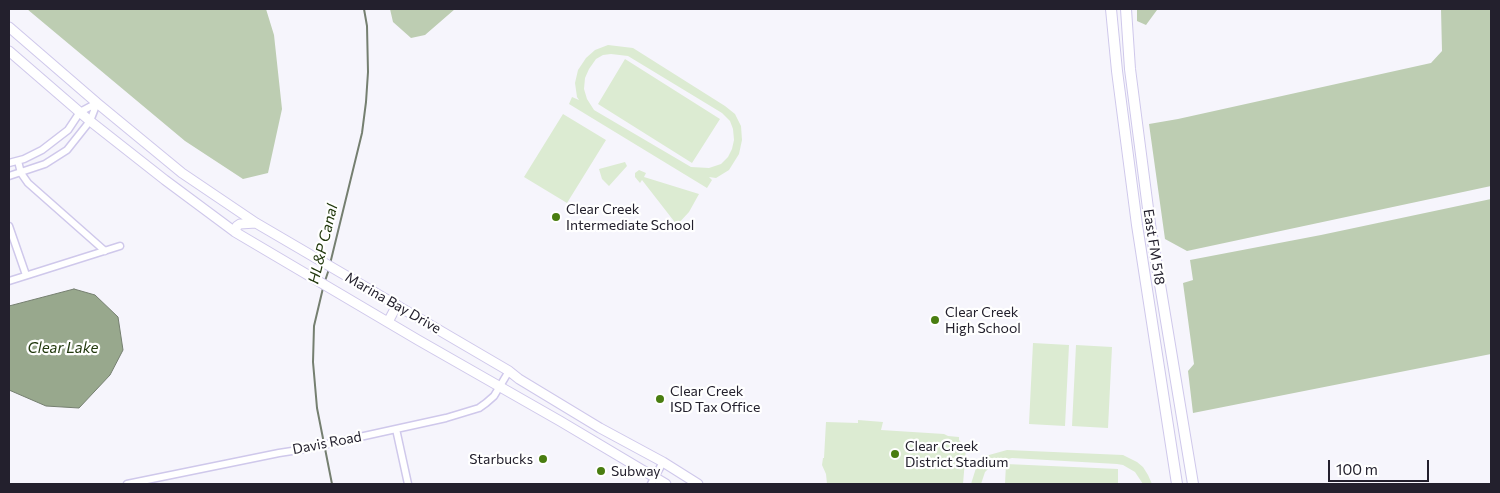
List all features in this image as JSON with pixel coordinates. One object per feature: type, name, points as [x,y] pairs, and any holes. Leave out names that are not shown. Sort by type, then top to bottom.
[{"type":"main road","points":[[1112,12],[1126,12]]},
{"type":"main road","name":"East FM 518","points":[[1112,12],[1136,225],[1177,483]]},
{"type":"main road","name":"East FM 518","points":[[1126,12],[1130,69],[1150,224],[1193,481]]},
{"type":"main road","name":"Marina Bay Drive","points":[[9,27],[182,173],[256,223],[509,371],[600,428],[663,462],[698,484]]},
{"type":"main road","name":"Marina Bay Drive","points":[[9,51],[90,121],[235,232],[560,420],[652,481],[666,484]]},
{"type":"main road","points":[[1126,146],[1140,146]]},
{"type":"main road","points":[[235,232],[240,224],[256,223]]},
{"type":"main road","points":[[1136,225],[1150,224]]},
{"type":"main road","points":[[388,322],[397,305]]},
{"type":"main road","points":[[1153,330],[1167,326]]},
{"type":"main road","points":[[560,420],[567,408]]},
{"type":"main road","points":[[590,440],[600,428]]},
{"type":"main road","points":[[1177,483],[1193,481]]},
{"type":"street","points":[[9,163],[24,159],[42,150],[68,130],[80,112],[97,103]]},
{"type":"street","points":[[9,176],[45,164],[67,150],[90,121],[97,103]]},
{"type":"street","points":[[18,161],[21,172],[28,183],[105,251]]},
{"type":"street","points":[[9,226],[26,275]]},
{"type":"street","points":[[9,281],[120,246]]},
{"type":"street","name":"Davis Road","points":[[127,484],[305,449],[446,418],[479,408],[494,396],[509,371]]},
{"type":"street","points":[[396,429],[408,484]]},
{"type":"street","points":[[652,481],[663,462]]},
{"type":"shaded area","points":[[27,9],[266,9],[274,35],[282,109],[268,173],[243,179],[185,141]]},
{"type":"shaded area","points":[[390,9],[455,9],[425,35],[411,38],[393,22]]},
{"type":"shaded area","points":[[1137,9],[1163,9],[1157,10],[1146,25],[1137,21]]},
{"type":"shaded area","points":[[1441,9],[1491,9],[1491,186],[1187,251],[1165,239],[1149,124],[1431,63],[1442,51]]},
{"type":"shaded area","points":[[608,45],[633,48],[735,114],[741,126],[742,140],[739,154],[729,170],[716,178],[709,177],[712,180],[707,188],[569,104],[572,97],[579,100],[575,83],[578,70],[586,58],[595,50]],"holes":[[[603,55],[628,56],[722,113],[730,121],[734,140],[728,157],[721,164],[709,168],[691,167],[594,110],[587,99],[584,89],[585,78],[589,69],[596,59]]]},
{"type":"shaded area","points":[[625,59],[720,119],[692,163],[598,104]]},
{"type":"shaded area","points":[[563,114],[606,140],[567,203],[524,177]]},
{"type":"shaded area","points":[[625,162],[627,166],[609,186],[602,179],[599,169]]},
{"type":"shaded area","points":[[639,170],[646,173],[644,177],[699,194],[689,212],[677,225],[642,180],[640,183],[635,177],[635,173]]},
{"type":"shaded area","points":[[1491,199],[1491,354],[1193,413],[1188,371],[1194,364],[1183,283],[1193,280],[1190,260],[1321,235]]},
{"type":"shaded area","points":[[1033,343],[1069,345],[1065,426],[1029,424]]},
{"type":"shaded area","points":[[1076,345],[1112,347],[1108,428],[1072,426]]},
{"type":"shaded area","name":"Clear Creek District Stadium","points":[[858,420],[883,422],[881,430],[944,434],[959,437],[959,440],[966,448],[963,484],[827,484],[826,474],[822,465],[826,422],[858,423]]},
{"type":"shaded area","points":[[1007,450],[1123,455],[1143,467],[1152,484],[1143,484],[1135,472],[1123,465],[1012,458],[992,465],[985,472],[981,484],[971,484],[976,468],[982,460],[989,455]]},
{"type":"shaded area","points":[[1006,464],[1118,469],[1118,484],[1005,484]]},
{"type":"water","name":"Clear Lake","points":[[74,289],[95,295],[118,317],[123,350],[110,375],[79,408],[46,406],[9,390],[9,306]]},
{"type":"waterway","name":"HL&P Canal","points":[[330,264],[362,133],[368,72],[367,26],[364,9]]},
{"type":"waterway","name":"HL&P Canal","points":[[325,281],[329,269]]},
{"type":"waterway","name":"HL&P Canal","points":[[323,288],[314,326],[313,362],[317,408],[332,484]]},
{"type":"place","name":"Clear Creek Intermediate School","points":[[556,217]]},
{"type":"place","name":"Clear Creek High School","points":[[935,320]]},
{"type":"place","name":"Clear Creek ISD Tax Office","points":[[660,399]]},
{"type":"place","name":"Clear Creek District Stadium","points":[[895,454]]},
{"type":"place","name":"Starbucks","points":[[543,459]]},
{"type":"place","name":"Subway","points":[[601,471]]}]
